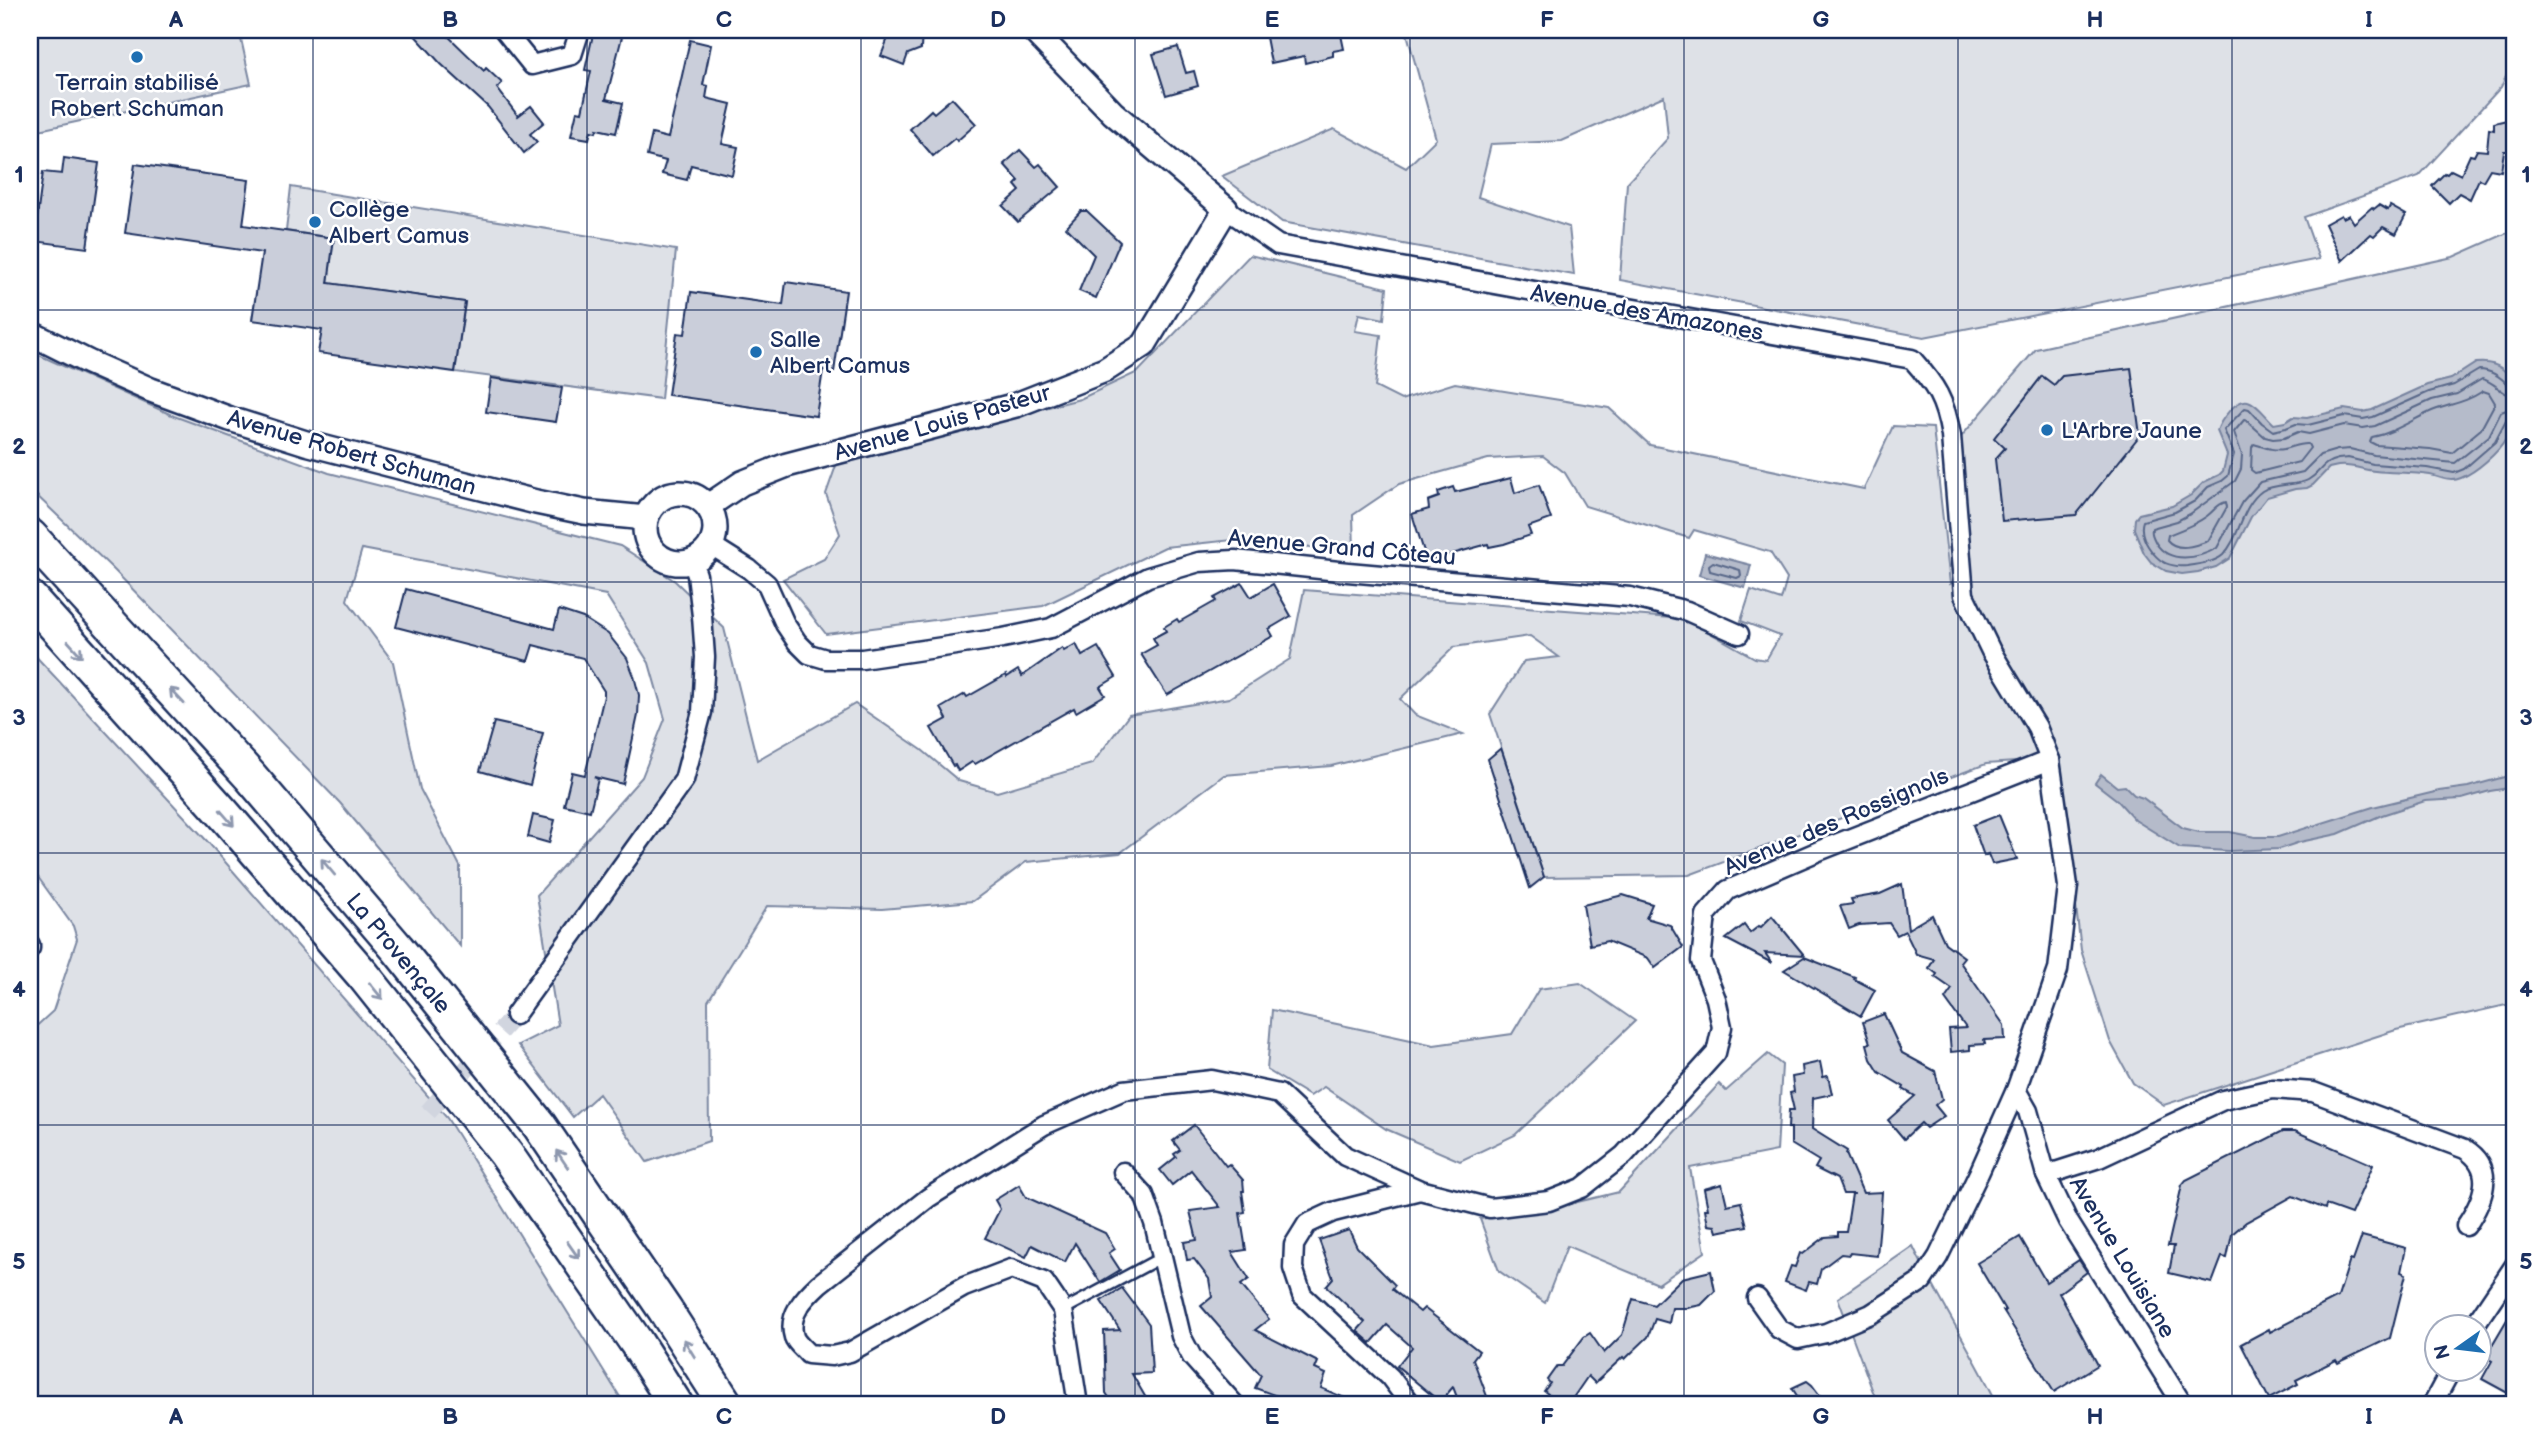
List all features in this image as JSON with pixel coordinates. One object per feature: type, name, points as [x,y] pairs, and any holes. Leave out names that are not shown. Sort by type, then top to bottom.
[{"type":"highway","name":"La Provençale","points":[[30,536],[250,776],[397,948],[531,1114],[665,1310],[726,1405]]},
{"type":"highway","name":"La Provençale","points":[[30,598],[223,813],[364,976],[506,1154],[636,1342],[676,1405]]},
{"type":"street","points":[[505,30],[532,65],[572,55],[580,30]]},
{"type":"street","name":"Avenue des Amazones","points":[[1033,30],[1112,113],[1226,209],[1278,245],[1912,359],[1935,385],[1947,415],[1951,436],[1964,595],[1991,652],[2037,727],[2050,760],[2068,886],[2058,970],[2016,1090],[1956,1221],[1922,1281],[1871,1314],[1826,1333],[1798,1339],[1779,1329],[1757,1298]]},
{"type":"street","name":"Avenue Louis Pasteur","points":[[708,506],[743,483],[787,465],[1016,405],[1105,370],[1144,345],[1226,209]]},
{"type":"street","name":"Avenue Robert Schuman","points":[[30,333],[151,390],[306,443],[536,502],[584,512],[646,518]]},
{"type":"street","points":[[690,493],[708,506],[715,523],[715,533],[711,545],[701,557],[679,563],[656,554],[648,543],[645,531],[646,518],[658,500],[668,494],[690,493]]},
{"type":"street","name":"Avenue Grand Côteau","points":[[711,545],[767,584],[785,624],[797,642],[809,654],[826,659],[862,659],[1051,628],[1147,577],[1199,562],[1235,560],[1630,597],[1687,611],[1739,634]]},
{"type":"street","points":[[515,1015],[684,780],[702,712],[705,657],[701,602],[692,561]]},
{"type":"street","name":"Avenue des Rossignols","points":[[1063,1310],[1044,1282],[1011,1269],[964,1287],[850,1352],[832,1356],[808,1354],[794,1338],[792,1320],[804,1297],[928,1198],[1044,1125],[1125,1090],[1212,1080],[1279,1094],[1345,1156],[1420,1190],[1490,1208],[1549,1201],[1582,1188],[1624,1155],[1716,1053],[1722,1027],[1716,999],[1701,961],[1706,915],[1728,890],[1821,850],[2050,760]]},
{"type":"street","points":[[2046,1175],[2099,1158],[2223,1100],[2273,1089],[2314,1092],[2465,1149],[2475,1156],[2481,1166],[2484,1189],[2478,1208],[2466,1226]]},
{"type":"street","name":"Avenue Louisiane","points":[[2016,1090],[2028,1111],[2046,1175],[2068,1221],[2183,1405]]},
{"type":"street","points":[[1123,1172],[1144,1195],[1181,1336],[1192,1357],[1235,1405]]},
{"type":"street","points":[[1410,1405],[1390,1377],[1302,1295],[1293,1269],[1294,1245],[1307,1224],[1333,1212],[1420,1190]]},
{"type":"street","points":[[2483,1312],[2515,1265]]},
{"type":"street","points":[[1063,1310],[1078,1405]]},
{"type":"street","points":[[2432,1405],[2444,1382]]},
{"type":"lane","points":[[1063,1310],[1162,1257]]},
{"type":"shaded area","name":"Terrain stabilisé Robert Schuman","points":[[30,30],[239,30],[251,84],[30,132]]},
{"type":"shaded area","points":[[1406,30],[2515,30],[2515,58],[2501,87],[2419,176],[2304,217],[2319,259],[1924,337],[1620,280],[1627,183],[1668,138],[1664,96],[1562,141],[1491,144],[1478,197],[1569,227],[1574,275],[1282,222],[1222,176],[1334,129],[1406,168],[1436,139]]},
{"type":"shaded area","points":[[291,187],[676,250],[661,399],[455,372],[465,302],[328,283],[334,238],[286,231]]},
{"type":"shaded area","points":[[2515,227],[2515,1003],[2396,1030],[2164,1105],[2133,1083],[2110,1041],[2081,950],[2059,759],[1986,764],[1689,875],[1544,877],[1490,714],[1524,661],[1559,657],[1530,636],[1454,647],[1400,699],[1415,715],[1463,734],[1331,766],[1224,775],[1120,853],[1026,862],[973,901],[882,909],[767,906],[708,1001],[709,1141],[647,1162],[599,1094],[573,1117],[518,1045],[558,1025],[537,895],[642,777],[665,719],[649,663],[606,595],[362,549],[347,600],[393,662],[420,789],[460,866],[460,946],[340,803],[114,570],[30,489],[30,351],[174,416],[329,473],[620,546],[675,581],[724,628],[757,760],[855,704],[922,750],[959,781],[997,792],[1092,764],[1129,715],[1229,698],[1290,659],[1304,590],[1685,619],[1755,658],[1766,660],[1780,636],[1741,621],[1751,590],[1781,600],[1787,579],[1770,552],[1694,530],[1689,538],[1585,506],[1565,473],[1543,456],[1488,459],[1399,484],[1353,515],[1354,552],[1242,539],[1165,547],[1043,606],[826,634],[783,579],[824,559],[840,534],[826,494],[838,460],[1080,399],[1138,372],[1250,255],[1387,288],[1384,319],[1359,314],[1355,331],[1381,335],[1375,387],[1401,400],[1455,383],[1609,408],[1650,445],[1864,489],[1893,426],[1933,428],[1950,584],[1971,573],[1954,445],[2036,349],[2453,257],[2512,231]]},
{"type":"shaded area","points":[[30,650],[207,841],[447,1118],[625,1405],[30,1405],[30,1032],[53,1011],[77,939],[73,926],[30,866]]},
{"type":"shaded area","points":[[1580,983],[1635,1021],[1515,1135],[1460,1161],[1386,1129],[1324,1087],[1310,1096],[1267,1070],[1272,1010],[1434,1045],[1512,1034],[1539,989]]},
{"type":"shaded area","points":[[1768,1054],[1782,1065],[1777,1151],[1690,1168],[1705,1252],[1658,1284],[1567,1246],[1545,1303],[1499,1271],[1480,1219],[1565,1205],[1619,1192],[1719,1084],[1726,1091]]},
{"type":"shaded area","points":[[1913,1246],[1998,1405],[1878,1405],[1838,1298]]},
{"type":"water","points":[[2476,363],[2491,364],[2510,377],[2516,401],[2515,414],[2506,439],[2498,450],[2467,475],[2449,480],[2423,474],[2375,471],[2348,466],[2329,468],[2307,488],[2267,497],[2251,517],[2230,558],[2216,567],[2182,574],[2166,571],[2151,562],[2144,553],[2134,529],[2135,519],[2139,514],[2172,506],[2223,471],[2227,455],[2217,431],[2225,416],[2239,403],[2251,402],[2274,424],[2293,417],[2307,418],[2344,409],[2363,412],[2427,385],[2451,379]]},
{"type":"water","points":[[1705,553],[1751,565],[1745,588],[1699,575]]},
{"type":"water","points":[[2101,774],[2117,787],[2125,786],[2183,828],[2255,837],[2278,837],[2373,807],[2515,774],[2515,787],[2462,799],[2425,801],[2382,815],[2338,834],[2279,849],[2228,851],[2180,848],[2135,820],[2117,800],[2095,783]]},
{"type":"building","points":[[410,30],[442,30],[484,71],[486,68],[502,83],[497,88],[518,116],[531,106],[544,122],[530,134],[537,142],[524,153],[488,107],[441,64]]},
{"type":"building","points":[[594,30],[623,33],[606,99],[623,103],[616,133],[597,129],[596,132],[591,131],[589,139],[571,136],[577,111],[582,112],[591,71],[585,70]]},
{"type":"building","points":[[885,30],[922,30],[921,49],[908,54],[904,65],[881,56],[888,38]]},
{"type":"building","points":[[1300,30],[1340,30],[1344,49],[1333,51],[1333,56],[1305,63],[1304,56],[1271,63],[1266,37]]},
{"type":"building","points":[[690,40],[711,45],[703,85],[708,86],[706,98],[731,104],[722,144],[738,147],[732,175],[691,165],[687,180],[662,174],[666,161],[647,156],[652,134],[668,138]]},
{"type":"building","points":[[1178,47],[1186,73],[1194,71],[1198,86],[1166,95],[1153,54]]},
{"type":"building","points":[[952,98],[976,124],[957,141],[955,138],[933,156],[910,129],[931,110],[934,113]]},
{"type":"building","points":[[2515,118],[2515,136],[2512,137],[2511,151],[2504,151],[2501,171],[2490,169],[2483,181],[2479,179],[2470,199],[2459,193],[2449,203],[2432,186],[2451,170],[2461,175],[2470,155],[2474,156],[2477,150],[2487,151],[2489,129],[2494,130],[2494,123]]},
{"type":"building","points":[[1020,150],[1036,167],[1040,164],[1060,187],[1018,222],[1003,206],[1020,191],[1015,185],[1019,181],[1004,164]]},
{"type":"building","points":[[64,158],[99,163],[87,248],[34,241],[43,172],[62,174]]},
{"type":"building","points":[[135,164],[249,180],[243,225],[334,238],[328,283],[465,302],[455,372],[318,353],[322,330],[252,320],[262,253],[125,233]]},
{"type":"building","points":[[2379,205],[2388,210],[2390,206],[2406,215],[2396,234],[2383,227],[2374,236],[2371,234],[2342,261],[2325,224],[2341,215],[2343,218],[2349,215],[2354,223],[2372,207],[2374,209]]},
{"type":"building","points":[[1081,211],[1087,211],[1120,242],[1096,298],[1079,291],[1094,255],[1066,227]]},
{"type":"building","name":"Salle Albert Camus","points":[[786,282],[846,291],[834,372],[823,370],[816,416],[668,395],[677,333],[685,334],[691,292],[783,305]]},
{"type":"building","points":[[2131,368],[2140,435],[2076,515],[2002,521],[1995,459],[2005,448],[1994,438],[2042,376],[2054,385],[2062,376]]},
{"type":"building","points":[[491,378],[562,388],[556,422],[486,412]]},
{"type":"building","points":[[1511,478],[1515,493],[1539,485],[1551,519],[1528,527],[1531,535],[1504,544],[1489,547],[1488,544],[1427,561],[1412,514],[1429,509],[1428,501],[1439,497],[1438,492],[1453,487],[1455,492]]},
{"type":"building","points":[[1242,583],[1251,597],[1273,584],[1291,616],[1269,629],[1273,636],[1167,695],[1141,654],[1157,645],[1153,638],[1166,631],[1164,627],[1177,619],[1179,622]]},
{"type":"building","points":[[406,589],[554,629],[559,610],[583,618],[608,634],[627,658],[639,695],[638,715],[623,784],[594,777],[598,779],[590,811],[564,805],[572,772],[585,775],[604,696],[604,691],[583,658],[533,645],[528,661],[396,627]]},
{"type":"building","points":[[1076,644],[1082,656],[1098,647],[1116,677],[1100,687],[1105,695],[1076,712],[1074,708],[958,771],[931,728],[947,719],[941,708],[1018,670],[1022,676],[1062,648],[1064,651]]},
{"type":"building","points":[[494,722],[543,733],[530,785],[480,771]]},
{"type":"building","points":[[1501,748],[1544,877],[1530,888],[1488,759]]},
{"type":"building","points":[[533,815],[555,820],[549,843],[528,837]]},
{"type":"building","points":[[1999,815],[2017,859],[1992,864],[1988,854],[1984,856],[1973,825]]},
{"type":"building","points":[[1902,884],[1908,929],[1932,915],[1945,943],[1964,957],[1960,962],[2004,1025],[2005,1039],[1984,1040],[1985,1044],[1970,1045],[1970,1050],[1951,1052],[1949,1029],[1966,1028],[1945,999],[1952,989],[1935,977],[1937,974],[1929,968],[1934,959],[1916,954],[1905,931],[1897,935],[1889,923],[1859,925],[1849,929],[1840,906],[1853,904],[1851,899],[1880,894]]},
{"type":"building","points":[[1623,895],[1652,904],[1646,918],[1670,925],[1683,947],[1655,968],[1648,958],[1607,941],[1590,945],[1583,905]]},
{"type":"building","points":[[1772,916],[1804,955],[1765,953],[1772,963],[1726,939],[1744,925],[1750,933]]},
{"type":"building","points":[[1804,957],[1855,977],[1854,979],[1875,990],[1861,1016],[1784,970]]},
{"type":"building","points":[[1884,1014],[1902,1053],[1935,1071],[1942,1099],[1935,1105],[1944,1116],[1926,1128],[1921,1123],[1904,1139],[1888,1120],[1915,1096],[1879,1072],[1871,1059],[1867,1044],[1870,1043],[1863,1022]]},
{"type":"building","points":[[1820,1062],[1823,1077],[1828,1076],[1832,1094],[1813,1098],[1812,1129],[1847,1151],[1863,1193],[1882,1192],[1877,1256],[1841,1254],[1821,1269],[1817,1284],[1809,1282],[1806,1290],[1785,1282],[1791,1266],[1795,1267],[1800,1253],[1803,1254],[1825,1237],[1846,1232],[1852,1194],[1843,1194],[1837,1179],[1815,1168],[1819,1161],[1791,1144],[1791,1128],[1788,1128],[1789,1110],[1794,1110],[1790,1093],[1794,1092],[1792,1077],[1803,1075],[1802,1066]]},
{"type":"building","points":[[1194,1125],[1226,1166],[1229,1164],[1243,1180],[1245,1212],[1240,1213],[1246,1250],[1232,1252],[1249,1279],[1241,1285],[1269,1319],[1255,1330],[1318,1362],[1315,1369],[1326,1374],[1321,1388],[1361,1405],[1302,1405],[1255,1388],[1261,1375],[1201,1306],[1212,1297],[1209,1279],[1194,1259],[1187,1260],[1184,1242],[1197,1240],[1190,1211],[1220,1207],[1191,1170],[1172,1185],[1160,1170],[1176,1157],[1174,1154],[1180,1150],[1173,1141]]},
{"type":"building","points":[[2283,1131],[2295,1131],[2373,1165],[2351,1214],[2326,1205],[2325,1209],[2293,1196],[2246,1222],[2232,1234],[2227,1258],[2222,1257],[2212,1283],[2169,1273],[2174,1246],[2168,1246],[2182,1185],[2186,1180]]},
{"type":"building","points":[[1722,1184],[1727,1205],[1741,1202],[1747,1226],[1717,1232],[1715,1226],[1708,1225],[1704,1189]]},
{"type":"building","points":[[1019,1185],[1026,1197],[1105,1233],[1115,1249],[1109,1253],[1120,1270],[1100,1282],[1075,1243],[1065,1262],[1032,1245],[1026,1257],[985,1238],[1000,1209],[995,1200]]},
{"type":"building","points":[[1349,1230],[1357,1247],[1395,1285],[1392,1289],[1420,1312],[1424,1308],[1479,1351],[1473,1359],[1488,1399],[1484,1400],[1486,1405],[1460,1405],[1453,1387],[1440,1402],[1397,1366],[1412,1347],[1387,1325],[1371,1343],[1357,1331],[1365,1322],[1326,1286],[1333,1278],[1319,1240]]},
{"type":"building","points":[[2362,1236],[2406,1248],[2401,1272],[2406,1274],[2390,1338],[2296,1380],[2298,1384],[2269,1399],[2241,1344],[2338,1297],[2350,1260],[2353,1261]]},
{"type":"building","points":[[2020,1237],[2046,1282],[2079,1260],[2087,1272],[2059,1293],[2098,1365],[2054,1392],[2003,1311],[2005,1310],[1977,1263]]},
{"type":"building","points":[[1711,1271],[1715,1291],[1701,1305],[1672,1308],[1669,1323],[1655,1319],[1648,1337],[1595,1383],[1588,1376],[1568,1405],[1540,1405],[1548,1394],[1544,1391],[1550,1383],[1547,1380],[1557,1366],[1562,1366],[1584,1337],[1590,1333],[1604,1353],[1622,1335],[1633,1299],[1654,1305],[1682,1278]]},
{"type":"building","points":[[1122,1288],[1149,1324],[1152,1373],[1132,1374],[1150,1405],[1114,1405],[1106,1393],[1104,1331],[1120,1330],[1101,1301]]},
{"type":"building","points":[[2515,1306],[2515,1397],[2488,1382],[2492,1382],[2492,1345]]},
{"type":"building","points":[[1807,1381],[1827,1405],[1803,1405],[1792,1388]]},
{"type":"tunnel","points":[[428,1112],[515,1015]]},
{"type":"place","name":"Terrain stabilisé Robert Schuman","points":[[137,57]]},
{"type":"place","name":"Collège Albert Camus","points":[[315,222]]},
{"type":"place","name":"Salle Albert Camus","points":[[756,352]]},
{"type":"place","name":"L'Arbre Jaune","points":[[2047,430]]}]
